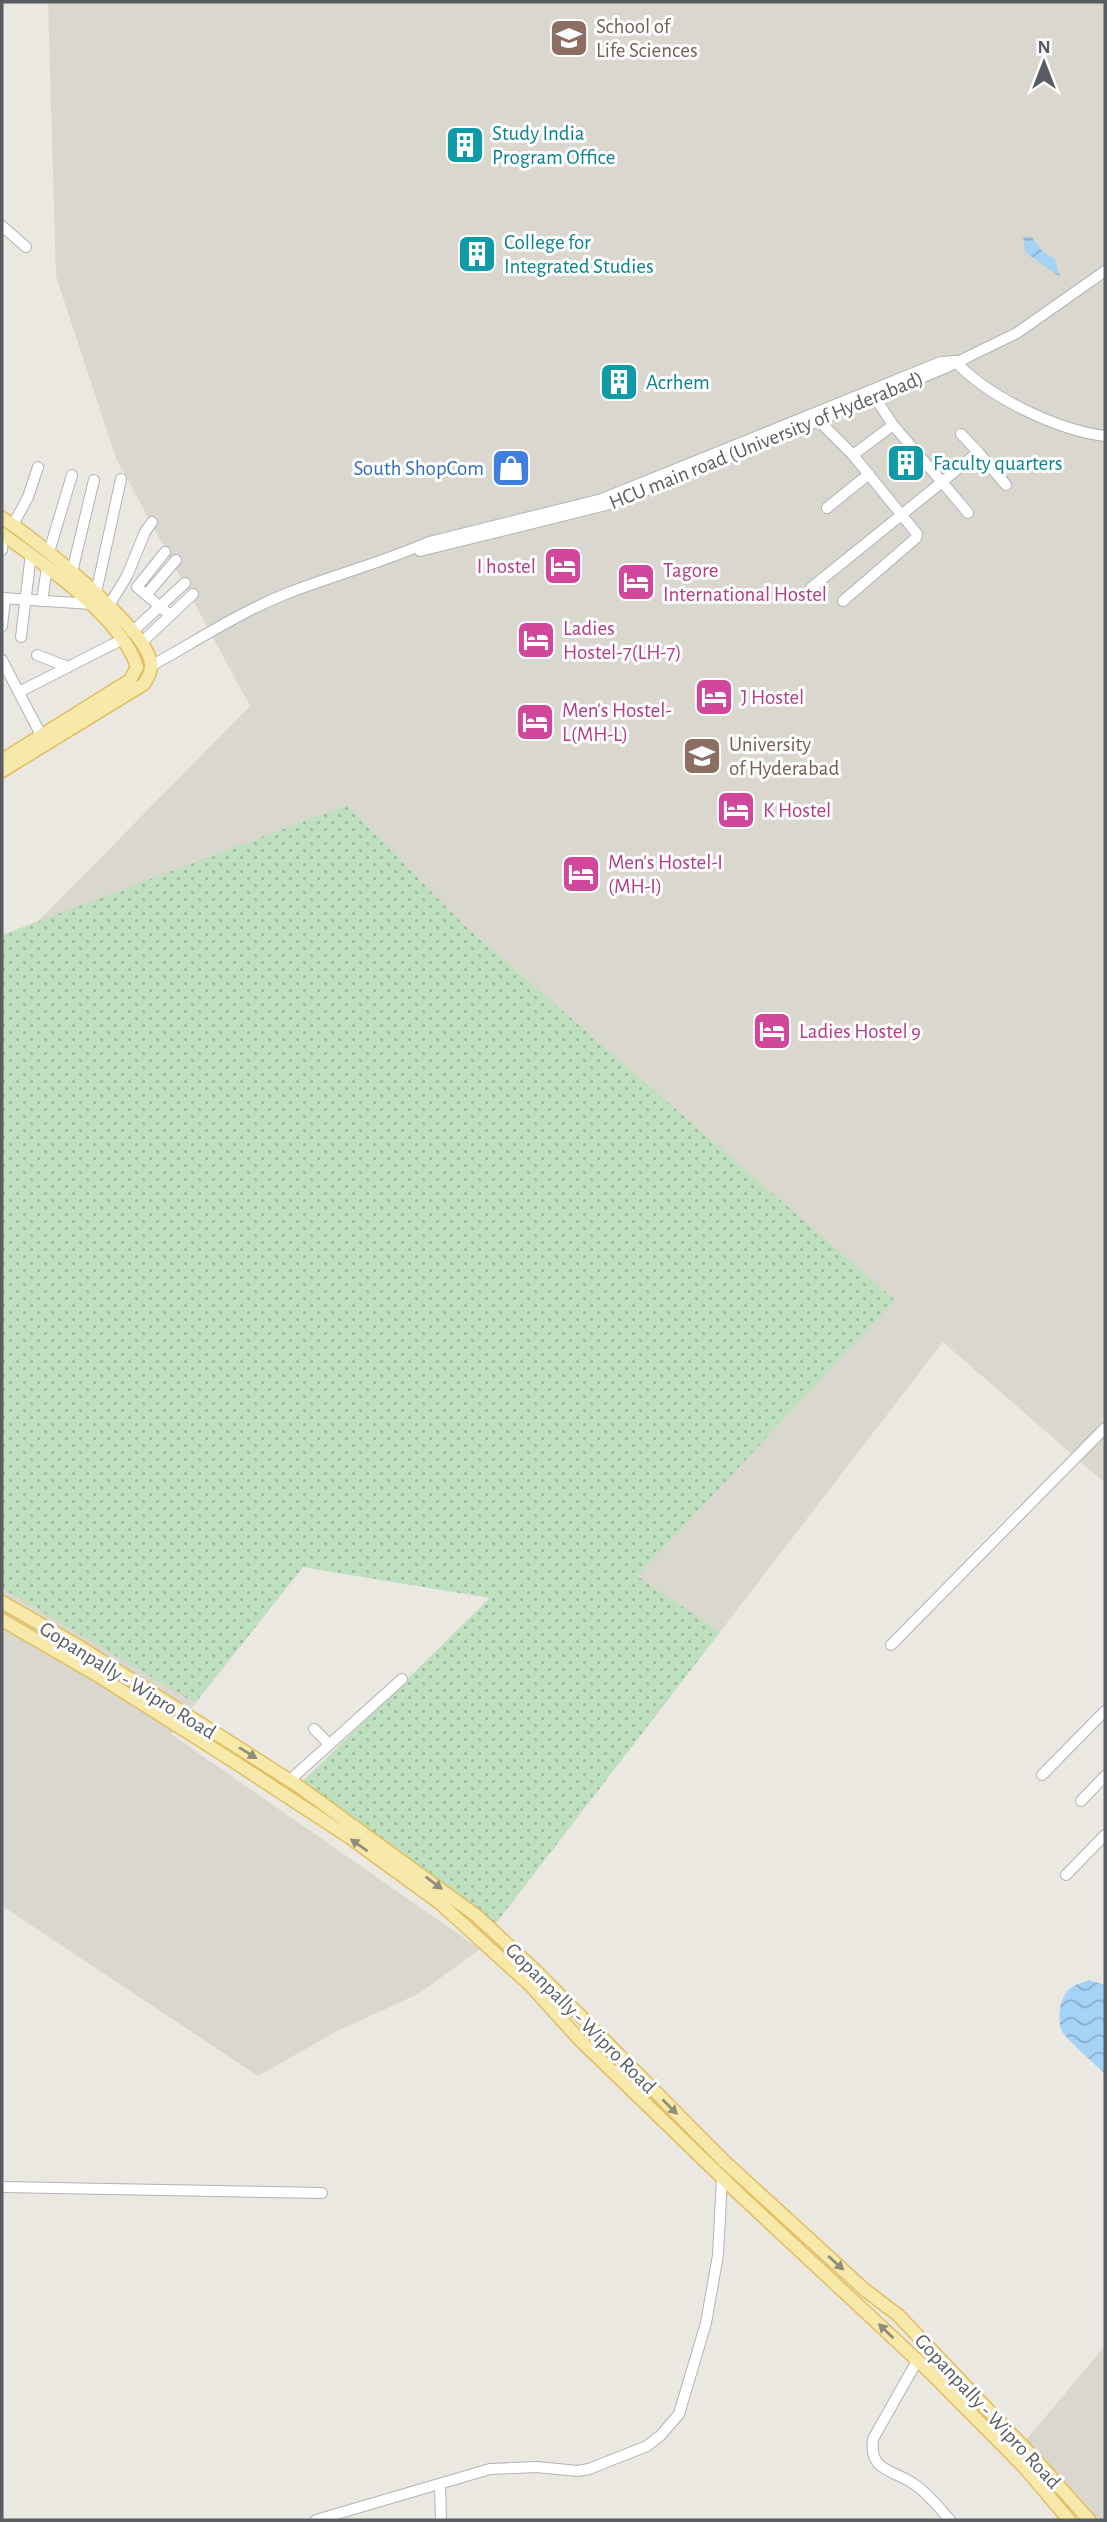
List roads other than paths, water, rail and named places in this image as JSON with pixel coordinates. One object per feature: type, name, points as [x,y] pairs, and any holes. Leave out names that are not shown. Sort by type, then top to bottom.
[{"type":"main road","points":[[5,760],[144,684],[150,675],[151,666],[149,656],[141,643],[127,635],[72,572],[7,521]]},
{"type":"main road","points":[[3,534],[108,607],[127,635],[136,663],[136,670],[130,680],[5,760]]},
{"type":"main road","name":"Gopanpally - Wipro Road","points":[[2,1602],[80,1647],[289,1780],[477,1916],[538,1973],[724,2161],[865,2290],[898,2315],[1036,2460],[1089,2520]]},
{"type":"main road","name":"Gopanpally - Wipro Road","points":[[2,1620],[89,1670],[263,1780],[441,1904],[530,1986],[579,2039],[722,2178],[932,2374],[1025,2468],[1069,2520]]},
{"type":"main road","points":[[24,1633],[33,1620]]},
{"type":"main road","points":[[451,1916],[461,1905]]},
{"type":"main road","points":[[932,2374],[940,2360]]},
{"type":"street","points":[[2,226],[26,247]]},
{"type":"street","name":"HCU main road (University of Hyderabad)","points":[[404,553],[503,532],[614,503],[819,421],[872,394],[945,368],[1017,333],[1105,271]]},
{"type":"street","points":[[956,361],[967,374],[1010,402],[1066,427],[1105,436]]},
{"type":"street","points":[[151,666],[286,594],[429,542],[601,499],[872,394],[893,425],[968,513]]},
{"type":"street","points":[[819,421],[853,455],[916,530],[916,538],[843,601]]},
{"type":"street","points":[[853,455],[893,425]]},
{"type":"street","points":[[961,434],[1006,485]]},
{"type":"street","points":[[811,588],[978,452]]},
{"type":"street","points":[[7,521],[28,497],[38,467]]},
{"type":"street","points":[[827,508],[869,474]]},
{"type":"street","points":[[49,552],[72,475]]},
{"type":"street","points":[[2,625],[3,598],[42,601],[93,598],[121,479]]},
{"type":"street","points":[[72,572],[94,480]]},
{"type":"street","points":[[108,607],[127,576],[145,532],[152,522]]},
{"type":"street","points":[[2,550],[3,534]]},
{"type":"street","points":[[165,552],[137,587],[170,615]]},
{"type":"street","points":[[21,637],[31,554]]},
{"type":"street","points":[[146,595],[176,560]]},
{"type":"street","points":[[42,601],[47,567]]},
{"type":"street","points":[[19,692],[127,635],[185,583]]},
{"type":"street","points":[[141,643],[193,594]]},
{"type":"street","points":[[37,654],[68,667]]},
{"type":"street","points":[[2,660],[41,735]]},
{"type":"street","points":[[891,1645],[1105,1428]]},
{"type":"street","points":[[289,1780],[402,1679]]},
{"type":"street","points":[[1042,1775],[1105,1711]]},
{"type":"street","points":[[1096,1720],[1105,1729]]},
{"type":"street","points":[[314,1729],[329,1744]]},
{"type":"street","points":[[1081,1801],[1105,1776]]},
{"type":"street","points":[[1066,1875],[1105,1835]]},
{"type":"street","points":[[316,2520],[490,2469],[589,2469],[647,2446],[661,2435],[679,2414],[706,2323],[718,2255],[722,2178]]},
{"type":"street","points":[[2,2187],[322,2193]]},
{"type":"street","points":[[917,2361],[873,2439],[871,2452],[876,2462],[914,2484],[950,2520]]},
{"type":"street","points":[[440,2485],[441,2520]]},
{"type":"water","points":[[1031,236],[1043,252],[1055,259],[1060,277],[1025,252],[1023,238]]},
{"type":"water","points":[[1089,1980],[1105,1985],[1105,2074],[1069,2039],[1060,2026],[1060,2007],[1065,1995],[1073,1986]]},
{"type":"place","name":"School of Life Sciences","points":[[569,38]]},
{"type":"place","name":"Study India Program Office","points":[[465,145]]},
{"type":"place","name":"College for Integrated Studies","points":[[477,254]]},
{"type":"place","name":"Acrhem","points":[[619,382]]},
{"type":"place","name":"Faculty quarters","points":[[906,463]]},
{"type":"place","name":"South ShopCom","points":[[511,468]]},
{"type":"place","name":"I hostel","points":[[563,566]]},
{"type":"place","name":"Tagore International Hostel","points":[[636,582]]},
{"type":"place","name":"Ladies Hostel-7(LH-7)","points":[[536,640]]},
{"type":"place","name":"J Hostel","points":[[714,697]]},
{"type":"place","name":"Men's Hostel- L(MH-L)","points":[[535,722]]},
{"type":"place","name":"University of Hyderabad","points":[[702,756]]},
{"type":"place","name":"K Hostel","points":[[736,810]]},
{"type":"place","name":"Men's Hostel-I (MH-I)","points":[[581,874]]},
{"type":"place","name":"Ladies Hostel 9","points":[[772,1031]]}]
